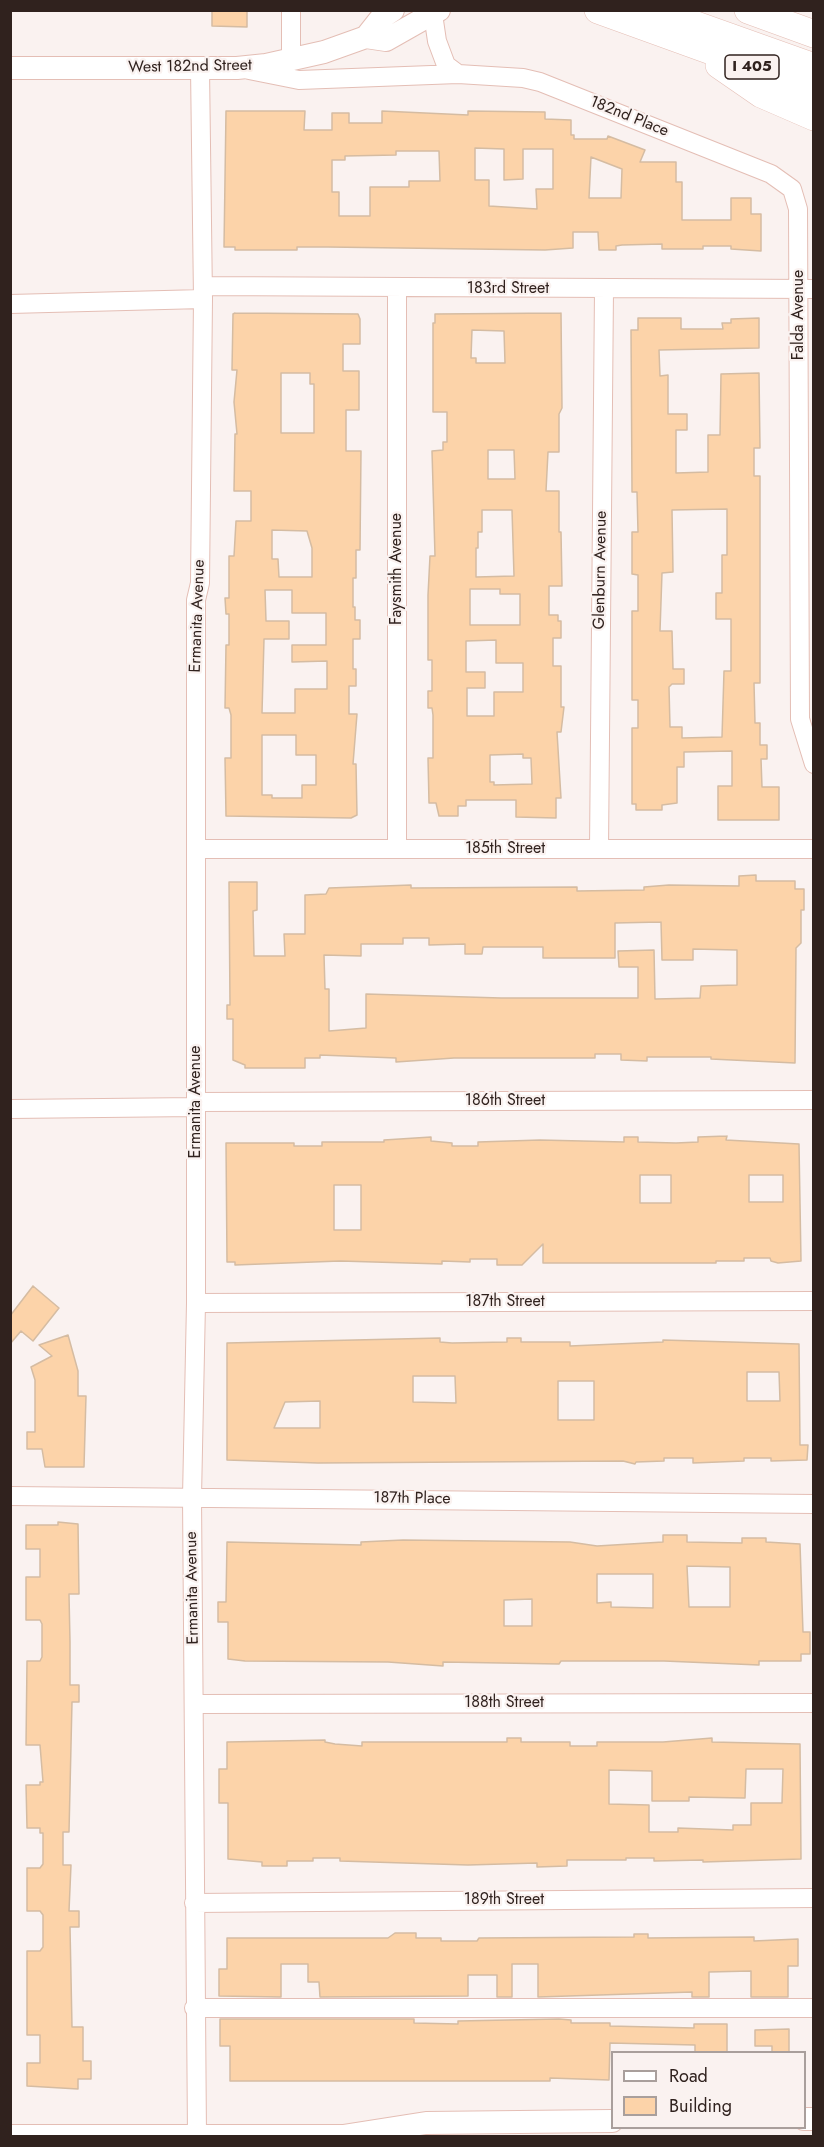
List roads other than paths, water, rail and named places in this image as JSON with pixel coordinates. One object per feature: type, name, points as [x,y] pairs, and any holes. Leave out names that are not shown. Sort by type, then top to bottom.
[{"type":"highway","name":"I 405","points":[[598,10],[813,88]]},
{"type":"highway","points":[[654,10],[813,68]]},
{"type":"highway","points":[[688,10],[813,56]]},
{"type":"highway","points":[[748,10],[813,34]]},
{"type":"highway","points":[[691,45],[761,94],[813,117]]},
{"type":"main road","points":[[366,37],[381,18],[393,10]]},
{"type":"main road","name":"West 182nd Street","points":[[10,68],[237,68],[291,60],[366,37],[386,40],[436,12]]},
{"type":"main road","points":[[10,2136],[346,2136],[426,2123],[611,2121]]},
{"type":"street","points":[[291,10],[291,60]]},
{"type":"street","points":[[436,12],[437,41],[446,65],[458,74]]},
{"type":"street","name":"Ermanita Avenue","points":[[197,2136],[194,2008],[195,1704],[192,1497],[196,1303],[196,600],[200,583],[203,293],[200,68]]},
{"type":"street","name":"182nd Place","points":[[237,68],[299,80],[458,74],[523,78],[540,82],[771,174],[792,189]]},
{"type":"street","name":"Falda Avenue","points":[[792,189],[798,209],[806,289],[800,719],[813,764]]},
{"type":"street","name":"183rd Street","points":[[10,304],[203,293],[397,289],[806,289]]},
{"type":"street","name":"Faysmith Avenue","points":[[397,289],[397,849]]},
{"type":"street","name":"Glenburn Avenue","points":[[598,849],[604,290]]},
{"type":"street","name":"185th Street","points":[[196,849],[813,849]]},
{"type":"street","name":"186th Street","points":[[10,1109],[196,1105],[813,1100]]},
{"type":"street","name":"187th Street","points":[[196,1303],[813,1301]]},
{"type":"street","name":"187th Place","points":[[10,1496],[813,1504]]},
{"type":"street","name":"188th Street","points":[[195,1704],[813,1703]]},
{"type":"street","name":"189th Street","points":[[194,1903],[813,1898]]},
{"type":"street","points":[[194,2008],[813,2008]]}]
